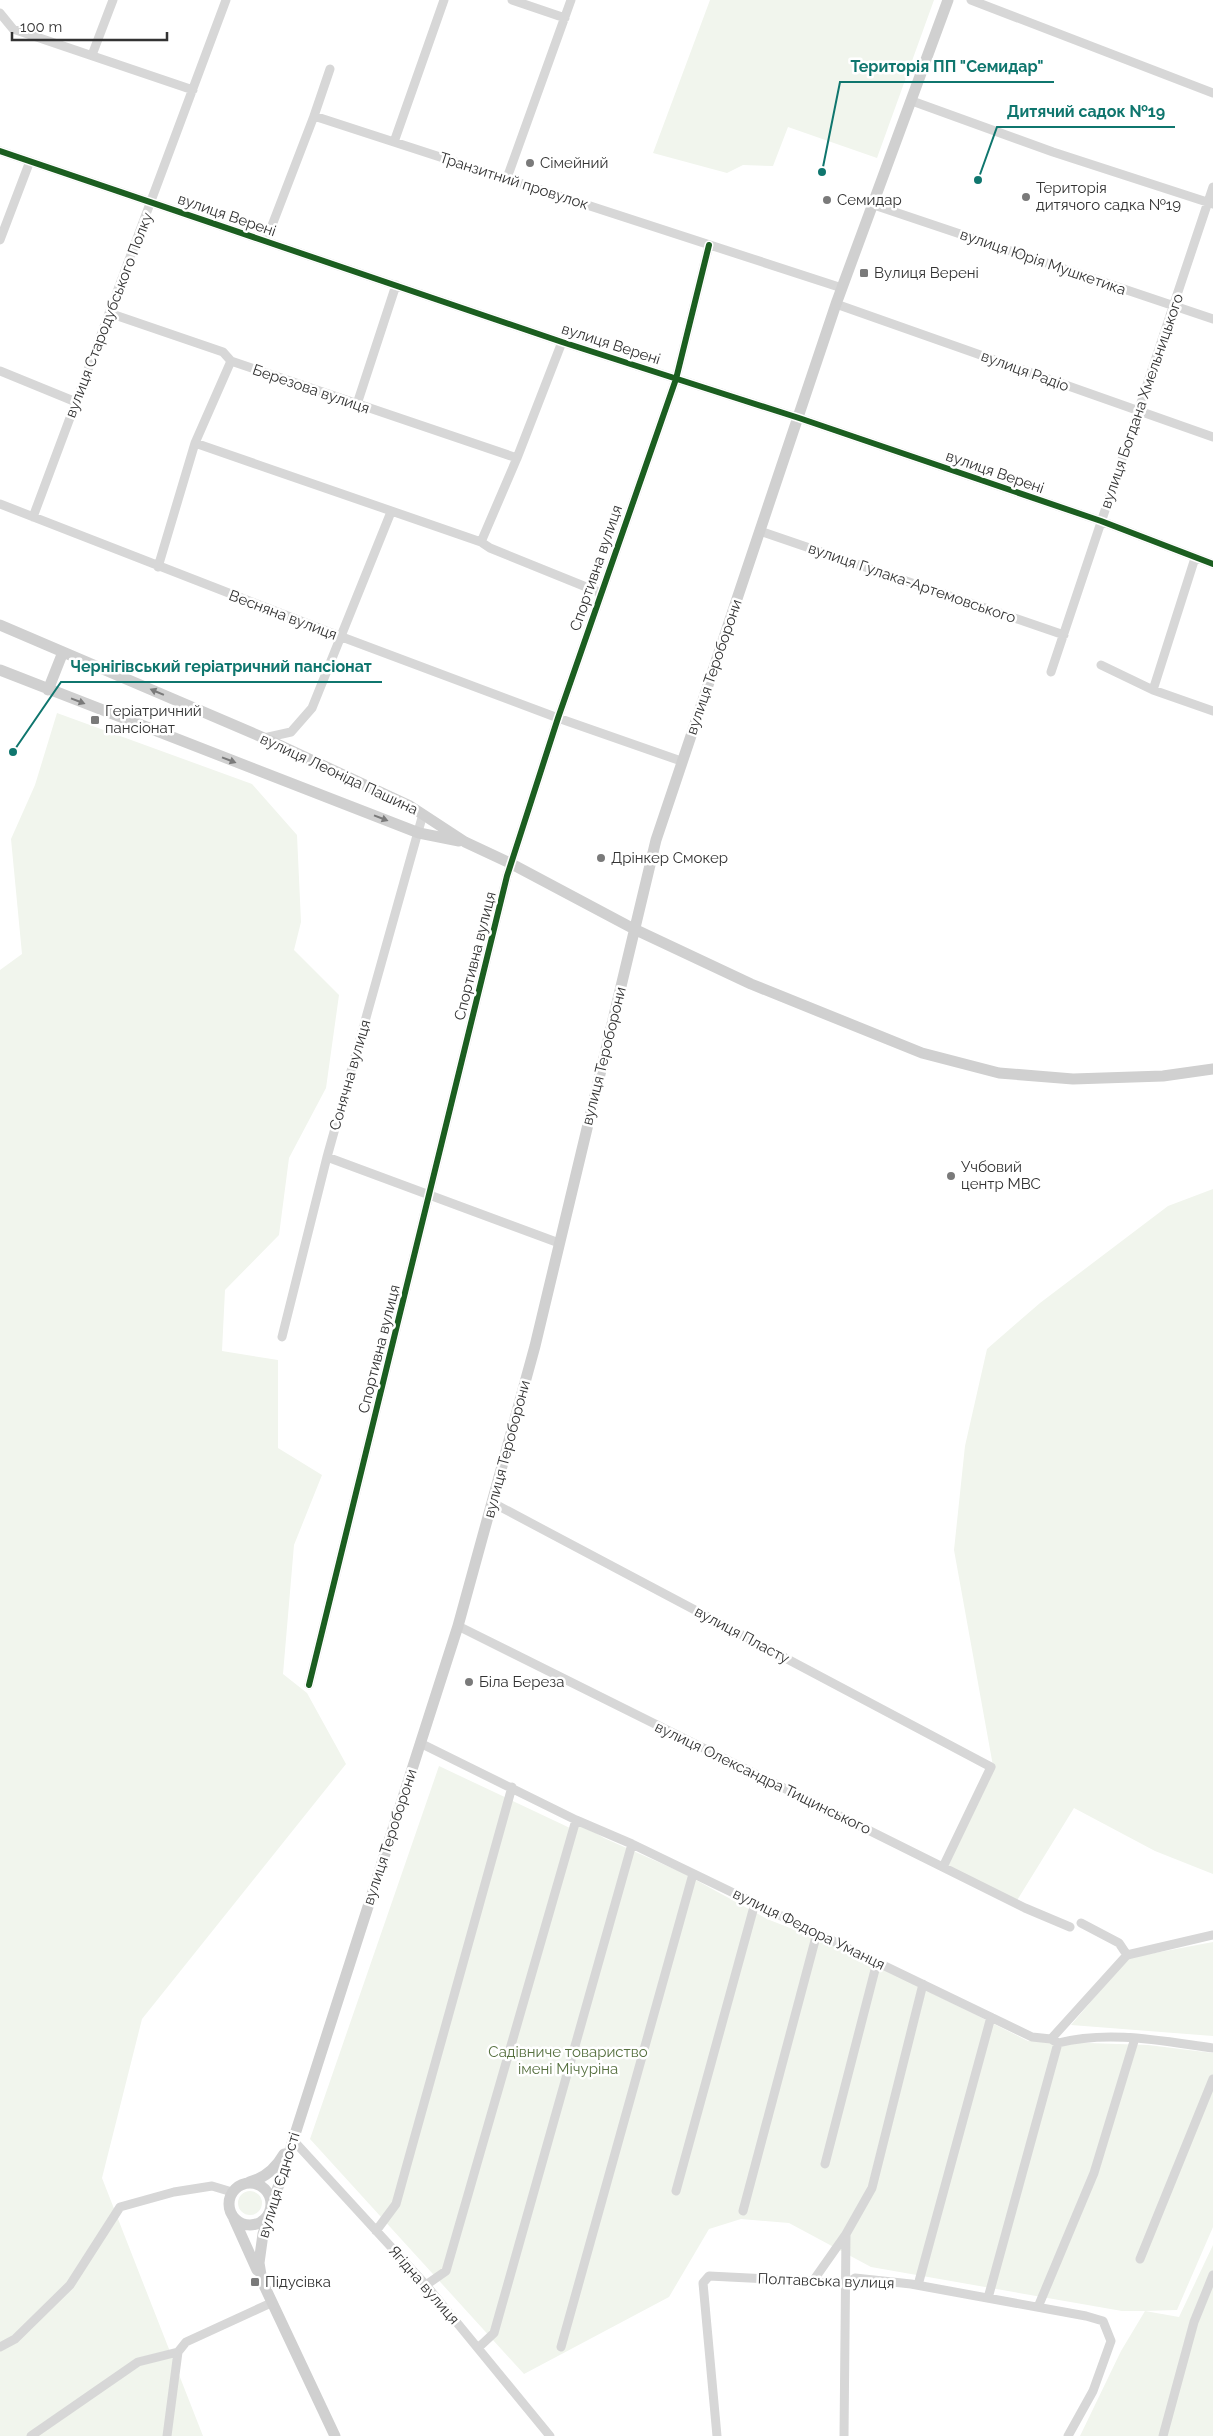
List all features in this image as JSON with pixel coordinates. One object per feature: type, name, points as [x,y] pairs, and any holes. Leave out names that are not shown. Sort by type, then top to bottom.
[{"type":"main road","name":"вулиця Тероборони","points":[[298,2124],[458,1626],[493,1503],[535,1346],[634,928],[654,849],[681,760],[799,418],[836,304],[948,0]]},
{"type":"main road","name":"вулиця Леоніда Пашина","points":[[0,625],[264,738],[410,806],[465,842]]},
{"type":"main road","points":[[48,690],[63,652]]},
{"type":"main road","name":"вулиця Леоніда Пашина","points":[[0,670],[418,833],[465,842]]},
{"type":"main road","points":[[465,842],[510,863],[634,928],[768,992],[922,1053],[999,1073],[1073,1080],[1163,1076],[1213,1069]]},
{"type":"main road","name":"вулиця Єдності","points":[[298,2124],[259,2249],[262,2281],[335,2436]]},
{"type":"main road","points":[[262,2281],[229,2207],[232,2192],[240,2185],[258,2180],[272,2170],[293,2140]]},
{"type":"main road","points":[[233,2217],[240,2223],[250,2225],[260,2223],[269,2212],[271,2202],[267,2192],[259,2185],[249,2182]]},
{"type":"street","points":[[92,56],[113,0]]},
{"type":"street","name":"вулиця Стародубського Полку","points":[[33,517],[152,203],[226,0]]},
{"type":"street","points":[[394,142],[444,0]]},
{"type":"street","points":[[512,0],[565,18]]},
{"type":"street","points":[[507,178],[571,0]]},
{"type":"street","points":[[971,0],[1213,93]]},
{"type":"street","points":[[0,13],[13,29],[193,90]]},
{"type":"street","points":[[266,241],[330,69]]},
{"type":"street","points":[[912,100],[1053,152],[1210,203]]},
{"type":"street","name":"Транзитний провулок","points":[[314,116],[842,288]]},
{"type":"street","name":"вулиця Верені","points":[[0,151],[562,342],[799,418],[1101,521],[1213,564]]},
{"type":"street","points":[[0,240],[30,161]]},
{"type":"street","name":"вулиця Богдана Хмельницького","points":[[1052,672],[1101,521],[1210,203],[1213,187]]},
{"type":"street","name":"вулиця Юрія Мушкетика","points":[[874,205],[1213,319]]},
{"type":"street","name":"Спортивна вулиця","points":[[309,1685],[510,863],[601,592],[676,379],[709,245]]},
{"type":"street","points":[[357,404],[396,285]]},
{"type":"street","name":"вулиця Радіо","points":[[836,304],[1213,437]]},
{"type":"street","name":"Березова вулиця","points":[[109,313],[223,352],[231,362],[517,458]]},
{"type":"street","points":[[481,542],[517,458],[562,342]]},
{"type":"street","points":[[158,567],[195,443],[231,362]]},
{"type":"street","points":[[0,371],[76,402]]},
{"type":"street","points":[[195,443],[481,542],[490,548],[601,592]]},
{"type":"street","name":"Весняна вулиця","points":[[0,504],[342,637],[558,718],[681,760]]},
{"type":"street","points":[[264,738],[291,732],[312,708],[391,512]]},
{"type":"street","name":"вулиця Гулака-Артемовського","points":[[760,531],[1064,635]]},
{"type":"street","points":[[1153,690],[1194,558]]},
{"type":"street","points":[[1101,665],[1153,690],[1213,711]]},
{"type":"street","name":"Сонячна вулиця","points":[[282,1337],[327,1156],[424,814]]},
{"type":"street","points":[[327,1156],[559,1243]]},
{"type":"street","name":"вулиця Пласту","points":[[493,1503],[991,1767],[944,1867]]},
{"type":"street","name":"вулиця Олександра Тищинського","points":[[458,1626],[1070,1928]]},
{"type":"street","name":"вулиця Федора Уманця","points":[[420,1743],[576,1820],[632,1844],[1032,2037],[1055,2041],[1080,2037],[1113,2036],[1213,2048]]},
{"type":"street","points":[[376,2231],[396,2204],[512,1787]]},
{"type":"street","points":[[426,2285],[446,2271],[576,1820]]},
{"type":"street","points":[[478,2348],[494,2333],[632,1844]]},
{"type":"street","points":[[561,2347],[693,1874]]},
{"type":"street","points":[[676,2191],[755,1904]]},
{"type":"street","points":[[1081,1923],[1119,1943],[1127,1955]]},
{"type":"street","points":[[743,2211],[817,1933]]},
{"type":"street","points":[[988,2298],[1055,2041],[1127,1955],[1213,1936]]},
{"type":"street","points":[[825,2164],[877,1962]]},
{"type":"street","points":[[813,2281],[846,2234],[872,2188],[923,1984]]},
{"type":"street","points":[[918,2285],[991,2017]]},
{"type":"street","points":[[1038,2308],[1094,2173],[1135,2038]]},
{"type":"street","points":[[1140,2260],[1213,2079]]},
{"type":"street","name":"Ягідна вулиця","points":[[293,2140],[426,2285],[550,2436]]},
{"type":"street","points":[[0,2346],[15,2339],[70,2285],[120,2207],[174,2192],[212,2186],[232,2192]]},
{"type":"street","points":[[844,2436],[846,2234]]},
{"type":"street","points":[[1163,2436],[1194,2322],[1213,2275]]},
{"type":"street","name":"Полтавська вулиця","points":[[717,2436],[703,2283],[709,2276],[847,2283],[855,2278],[918,2285],[1086,2316],[1103,2322],[1110,2341],[1093,2391],[1068,2436]]},
{"type":"street","points":[[166,2436],[178,2352],[186,2342],[272,2303]]},
{"type":"street","points":[[31,2436],[138,2362],[178,2352]]},
{"type":"green space","points":[[710,0],[934,0],[877,158],[788,127],[773,166],[743,165],[727,173],[653,153]]},
{"type":"green space","points":[[57,713],[252,784],[297,835],[301,922],[294,950],[339,995],[326,1088],[289,1158],[279,1235],[225,1290],[222,1351],[278,1360],[278,1448],[322,1475],[294,1545],[283,1674],[307,1693],[346,1764],[142,2019],[102,2178],[203,2436],[0,2436],[0,970],[22,954],[11,839],[35,785]]},
{"type":"green space","points":[[1213,1189],[1213,1874],[1155,1851],[1074,1808],[1016,1902],[945,1866],[993,1766],[954,1550],[965,1446],[987,1349],[1040,1303],[1168,1206]]},
{"type":"green space","name":"Садівниче товариство імені Мічуріна","points":[[439,1766],[570,1828],[581,1824],[604,1838],[683,1873],[767,1919],[844,1949],[1028,2041],[1148,2045],[1213,2053],[1213,2227],[1177,2310],[1122,2311],[871,2267],[789,2223],[741,2219],[709,2229],[669,2297],[524,2374],[310,2139]]},
{"type":"green space","points":[[1213,1942],[1213,2036],[1071,2025],[1128,1958]]},
{"type":"green space","points":[[250,2191],[259,2194],[262,2203],[259,2212],[250,2215],[241,2212],[238,2203],[241,2194]]},
{"type":"green space","points":[[1213,2245],[1213,2436],[1080,2436],[1121,2351],[1145,2311],[1179,2317]]},
{"type":"cycle path","points":[[0,151],[562,342],[799,418],[1101,521],[1213,564]]},
{"type":"cycle path","points":[[309,1685],[507,876],[558,718],[676,379],[709,245]]},
{"type":"place","name":"Сімейний","points":[[530,163]]},
{"type":"place","name":"Територія ПП \"Семидар\"","points":[[822,172]]},
{"type":"place","name":"Дитячий садок №19","points":[[978,180]]},
{"type":"place","name":"Територія дитячого садка №19","points":[[1026,197]]},
{"type":"place","name":"Семидар","points":[[827,200]]},
{"type":"place","name":"Вулиця Верені","points":[[864,273]]},
{"type":"place","name":"Геріатричний пансіонат","points":[[95,720]]},
{"type":"place","name":"Чернігівський геріатричний пансіонат","points":[[13,752]]},
{"type":"place","name":"Дрінкер Смокер","points":[[601,858]]},
{"type":"place","name":"Учбовий центр МВС","points":[[951,1176]]},
{"type":"place","name":"Біла Береза","points":[[469,1682]]},
{"type":"place","name":"Підусівка","points":[[255,2282]]}]
